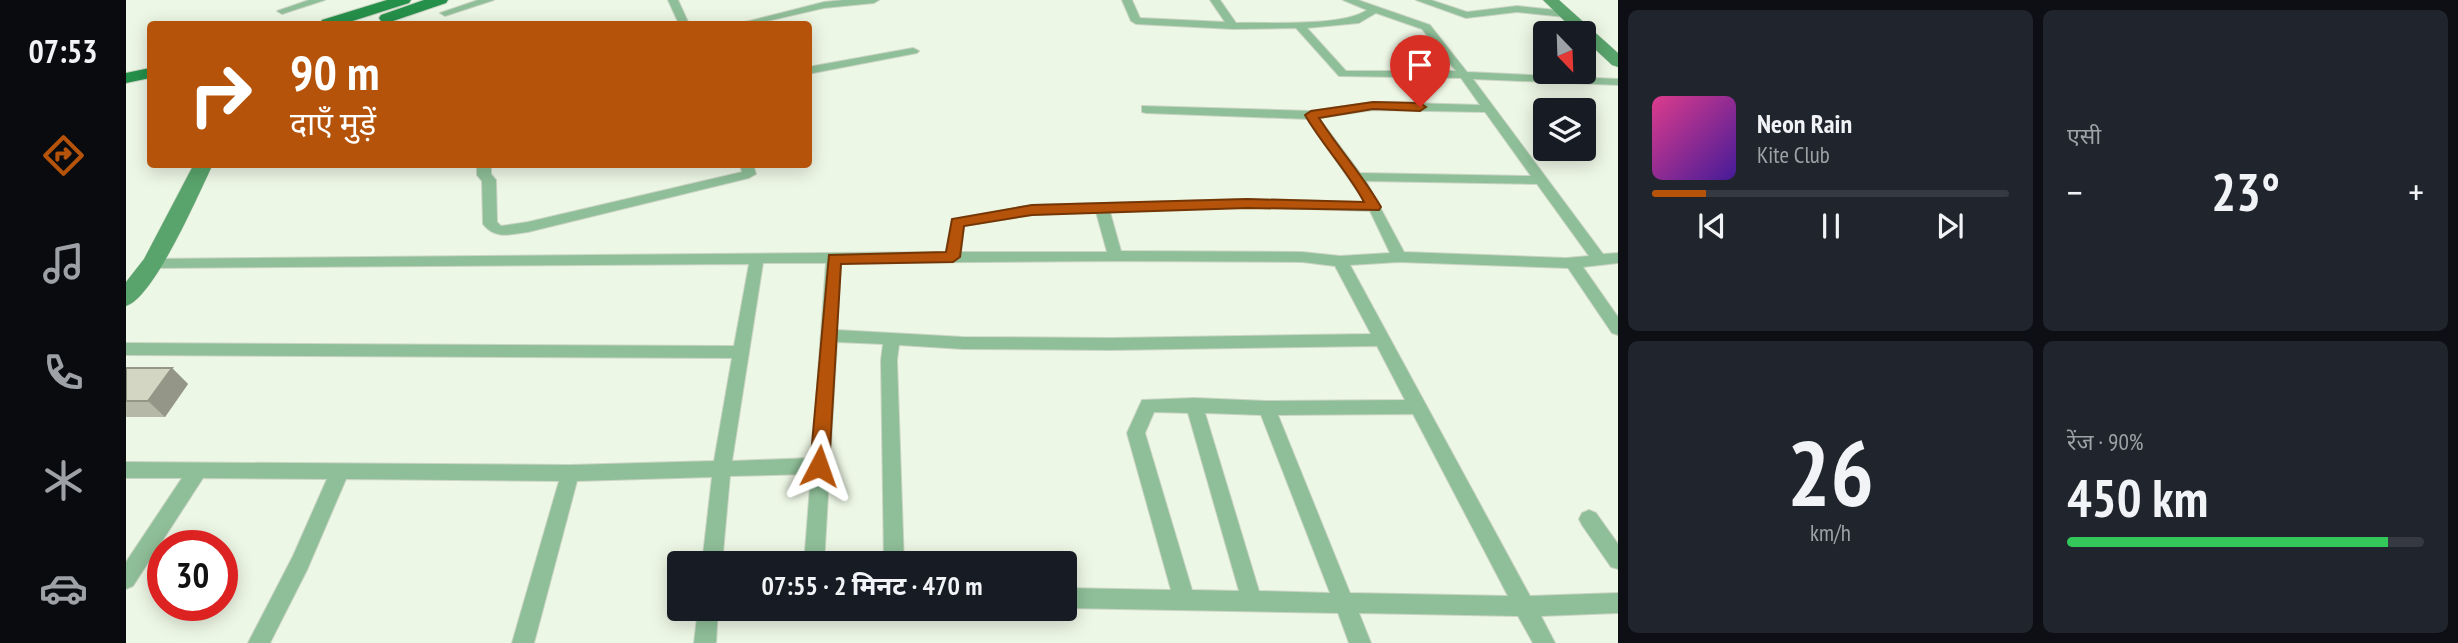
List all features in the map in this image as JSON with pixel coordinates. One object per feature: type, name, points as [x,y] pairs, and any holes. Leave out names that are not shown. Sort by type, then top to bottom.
[{"type":"main road","points":[[337,21],[403,0]]},
{"type":"main road","points":[[378,21],[439,5]]},
{"type":"main road","points":[[126,78],[147,74]]},
{"type":"main road","points":[[126,88],[147,84]]},
{"type":"street","points":[[281,5],[320,0]]},
{"type":"street","points":[[439,5],[489,0]]},
{"type":"street","points":[[673,0],[683,21]]},
{"type":"street","points":[[753,21],[822,3],[874,0]]},
{"type":"street","points":[[1127,0],[1136,21],[1233,26],[1299,25],[1359,20],[1373,11]]},
{"type":"street","points":[[1215,0],[1233,26]]},
{"type":"street","points":[[1348,0],[1373,11],[1426,27],[1467,75],[1598,258]]},
{"type":"street","points":[[1421,0],[1466,15],[1517,9],[1565,14]]},
{"type":"street","points":[[1493,0],[1517,9]]},
{"type":"street","points":[[1549,0],[1618,62]]},
{"type":"street","points":[[439,5],[451,21]]},
{"type":"street","points":[[1299,25],[1343,74],[1467,75],[1618,82]]},
{"type":"street","points":[[812,70],[913,51]]},
{"type":"street","points":[[1146,109],[1311,115],[1373,106],[1491,109]]},
{"type":"street","points":[[1311,115],[1327,141],[1335,147],[1357,177],[1399,257]]},
{"type":"street","points":[[126,298],[153,263],[202,168]]},
{"type":"street","points":[[484,168],[484,175],[489,180],[490,224],[498,231],[528,228],[749,174],[747,168]]},
{"type":"street","points":[[1357,177],[1541,180]]},
{"type":"street","points":[[953,257],[957,222],[1032,210],[1247,203],[1374,207]]},
{"type":"street","points":[[1101,208],[1115,256]]},
{"type":"street","points":[[153,263],[1115,256],[1302,257],[1340,261],[1399,257],[1558,262],[1574,266],[1598,258],[1618,258]]},
{"type":"street","points":[[713,551],[722,468],[757,258]]},
{"type":"street","points":[[815,551],[834,258]]},
{"type":"street","points":[[1340,261],[1544,643]]},
{"type":"street","points":[[1574,266],[1618,328]]},
{"type":"street","points":[[828,335],[963,344],[1381,340]]},
{"type":"street","points":[[892,340],[889,360],[894,551]]},
{"type":"street","points":[[126,349],[740,352]]},
{"type":"street","points":[[1184,598],[1136,433],[1148,405],[1267,408],[1420,407]]},
{"type":"street","points":[[1194,405],[1252,601]]},
{"type":"street","points":[[1267,408],[1360,643]]},
{"type":"street","points":[[126,470],[570,473],[819,466]]},
{"type":"street","points":[[126,579],[198,470]]},
{"type":"street","points":[[259,643],[300,563],[340,471]]},
{"type":"street","points":[[523,643],[570,473]]},
{"type":"street","points":[[1589,519],[1618,561]]},
{"type":"street","points":[[1077,598],[1526,606],[1618,603]]},
{"type":"street","points":[[705,643],[707,621]]},
{"type":"building","points":[[126,368],[172,368],[148,401],[126,401]]},
{"type":"route","points":[[819,466],[834,258],[953,257],[957,222],[1032,210],[1247,203],[1374,207],[1357,177],[1335,147],[1327,141],[1311,115],[1373,106],[1420,107]]}]
